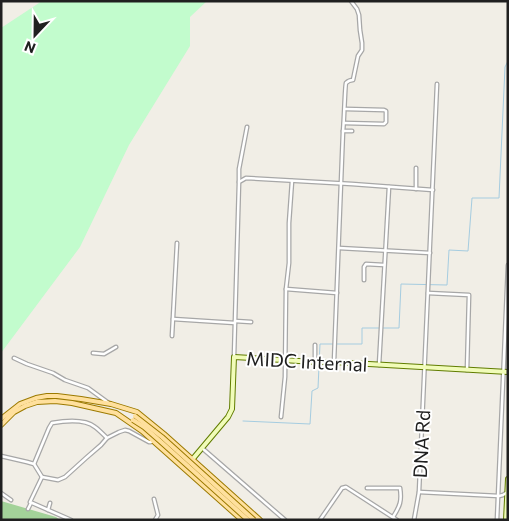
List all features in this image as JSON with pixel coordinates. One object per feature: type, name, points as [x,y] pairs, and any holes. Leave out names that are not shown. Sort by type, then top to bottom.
[{"type":"main road","points":[[1,419],[20,404],[47,396],[111,404],[137,412],[193,459],[260,520]]},
{"type":"main road","points":[[1,424],[14,412],[26,406],[37,402],[55,401],[72,403],[134,418],[248,520]]},
{"type":"main road","points":[[118,407],[162,437],[254,520]]},
{"type":"main road","points":[[116,413],[153,440],[242,520]]},
{"type":"street","points":[[334,362],[346,84],[353,80],[358,56],[362,50],[359,15],[351,1]]},
{"type":"street","name":"DNA Rd","points":[[414,520],[419,492],[437,84]]},
{"type":"street","points":[[344,123],[384,124],[386,122],[386,111],[384,110],[345,109]]},
{"type":"street","points":[[234,357],[239,168],[247,128]]},
{"type":"street","points":[[344,131],[352,132]]},
{"type":"street","points":[[416,168],[416,189]]},
{"type":"street","points":[[239,182],[246,178],[433,190]]},
{"type":"street","points":[[281,418],[285,377],[286,289],[289,268],[289,223],[292,181]]},
{"type":"street","points":[[379,365],[389,187]]},
{"type":"street","points":[[172,336],[178,243]]},
{"type":"street","points":[[339,248],[430,253]]},
{"type":"street","points":[[364,280],[364,267],[366,264],[384,265]]},
{"type":"street","points":[[497,520],[506,372],[508,265]]},
{"type":"street","points":[[286,289],[337,293]]},
{"type":"street","points":[[428,292],[469,295],[467,370]]},
{"type":"street","points":[[173,319],[251,322]]},
{"type":"street","points":[[315,345],[315,362]]},
{"type":"street","points":[[93,353],[104,354],[116,347]]},
{"type":"street","name":"MIDC Internal","points":[[185,469],[228,417],[232,409],[234,357],[506,372]]},
{"type":"street","points":[[14,358],[88,388],[111,404]]},
{"type":"street","points":[[34,464],[52,423],[65,421],[88,423],[97,428],[107,438]]},
{"type":"street","points":[[133,433],[136,428]]},
{"type":"street","points":[[1,456],[34,464],[42,477],[58,480],[65,476],[107,438],[125,430],[149,442],[161,431]]},
{"type":"street","points":[[202,448],[285,520]]},
{"type":"street","points":[[28,508],[42,477]]},
{"type":"street","points":[[506,520],[508,479]]},
{"type":"street","points":[[320,520],[342,488],[346,487],[397,520]]},
{"type":"street","points":[[367,488],[400,488],[400,506],[394,517]]},
{"type":"street","points":[[419,492],[507,495]]},
{"type":"street","points":[[1,493],[11,500]]},
{"type":"street","points":[[154,499],[158,515],[156,520]]},
{"type":"street","points":[[31,503],[71,520]]},
{"type":"street","points":[[48,510],[50,503]]},
{"type":"green space","points":[[42,1],[207,1],[190,17],[190,46],[129,145],[80,247],[1,353],[1,28]]},
{"type":"green space","points":[[1,501],[56,517],[60,520],[1,520]]},
{"type":"waterway","points":[[243,421],[310,424],[312,391],[318,388],[320,344],[362,344],[362,328],[399,328],[401,284],[447,285],[449,250],[468,251],[472,198],[499,198],[505,67],[508,61]]}]
